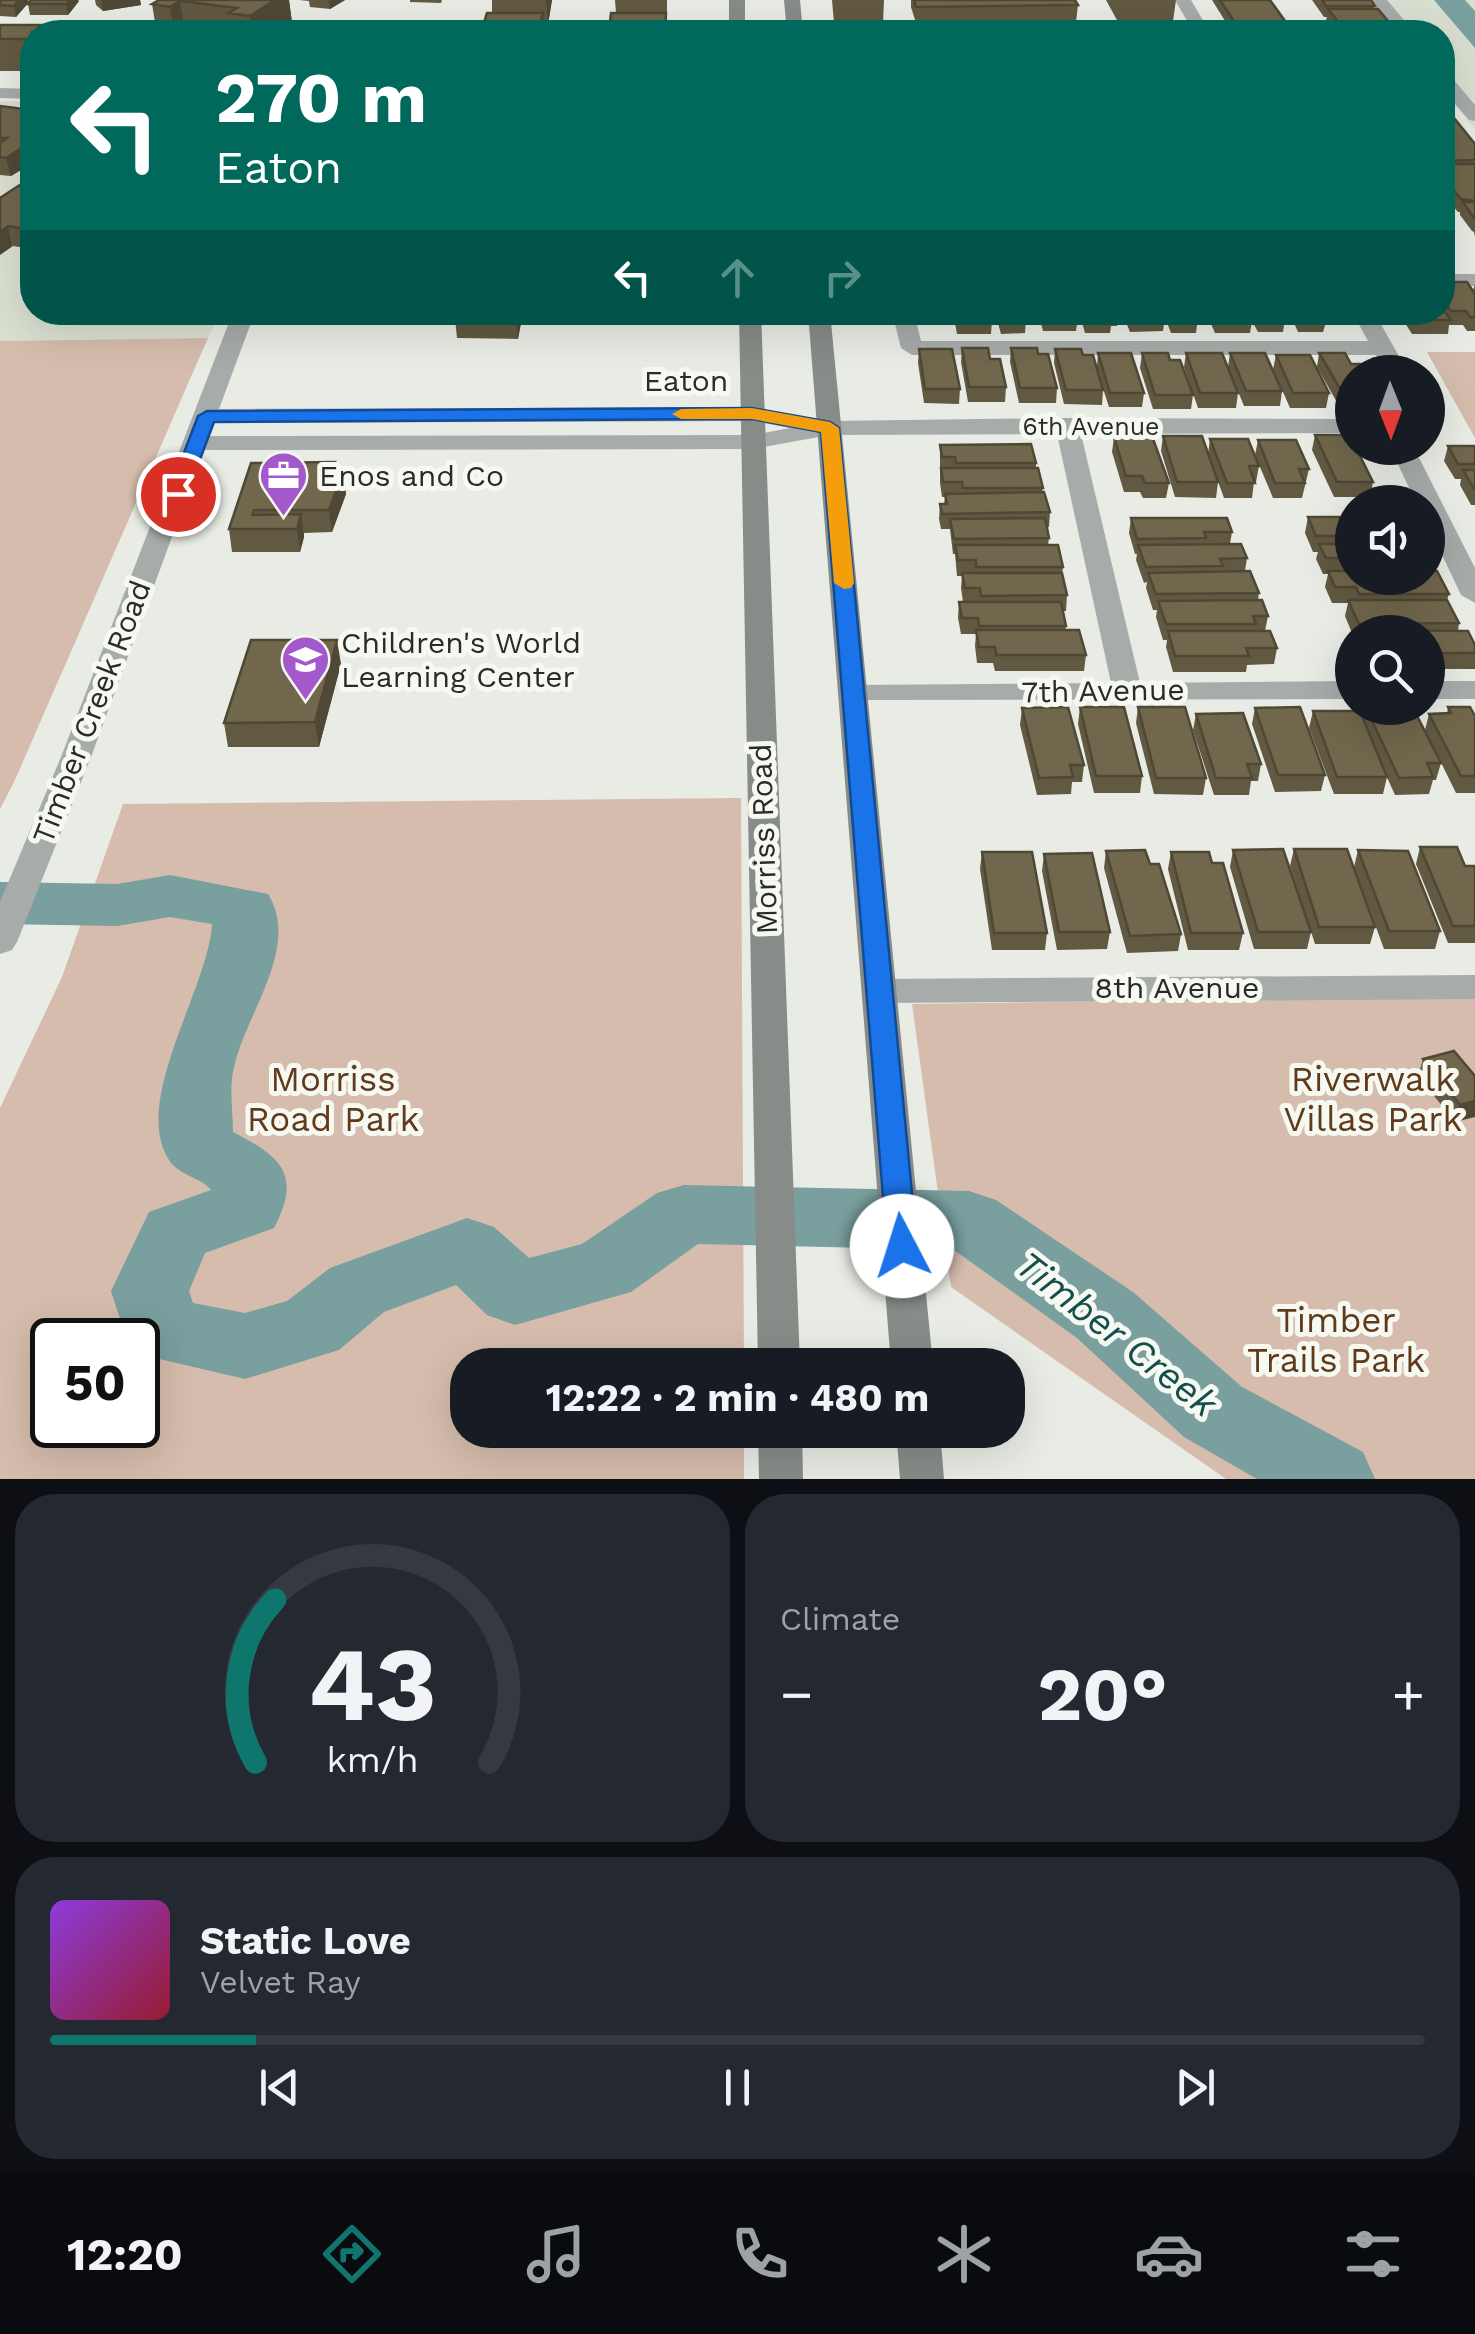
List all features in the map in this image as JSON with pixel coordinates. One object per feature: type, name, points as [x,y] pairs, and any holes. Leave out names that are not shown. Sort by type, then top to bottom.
[{"type":"main road","name":"Morriss Road","points":[[750,325],[779,1348]]},
{"type":"main road","points":[[821,325],[911,1348]]},
{"type":"main road","points":[[780,1448],[781,1479]]},
{"type":"main road","points":[[919,1448],[922,1479]]},
{"type":"street","points":[[1379,0],[1396,20]]},
{"type":"street","points":[[1455,95],[1475,116]]},
{"type":"street","name":"Timber Creek Road","points":[[0,942],[198,443],[239,325]]},
{"type":"street","points":[[906,325],[912,348],[1384,348]]},
{"type":"street","points":[[1371,325],[1388,355]]},
{"type":"street","name":"Eaton","points":[[207,416],[830,428]]},
{"type":"street","points":[[1067,425],[1127,691]]},
{"type":"street","name":"6th Avenue","points":[[830,428],[1335,426]]},
{"type":"street","name":"Eaton","points":[[198,443],[752,428]]},
{"type":"street","points":[[1410,465],[1475,595]]},
{"type":"street","name":"7th Avenue","points":[[853,694],[1335,690]]},
{"type":"street","points":[[1445,690],[1475,690]]},
{"type":"street","name":"8th Avenue","points":[[879,991],[1475,986]]},
{"type":"shaded area","points":[[1370,0],[1475,0],[1475,130],[1455,104],[1455,20],[1386,20]]},
{"type":"shaded area","points":[[0,101],[20,101],[20,325],[214,325],[208,338],[0,341]]},
{"type":"green space","points":[[208,338],[14,782],[0,809],[0,341]]},
{"type":"green space","points":[[1427,352],[1475,352],[1475,438],[1445,384],[1445,355]]},
{"type":"green space","name":"Morriss Road Park","points":[[741,798],[744,1348],[450,1348],[450,1448],[744,1448],[744,1479],[0,1479],[0,1108],[62,977],[123,804]]},
{"type":"green space","points":[[1475,996],[1475,1479],[1226,1479],[951,1287],[912,1004]]},
{"type":"water","points":[[1434,0],[1465,0],[1475,11],[1475,48],[1455,20]]},
{"type":"building","points":[[0,0],[19,0],[14,6],[0,5]]},
{"type":"building","points":[[31,0],[69,0],[66,4],[28,4]]},
{"type":"building","points":[[159,0],[275,0],[250,16],[228,13],[237,8],[180,1],[170,7],[152,4]]},
{"type":"building","points":[[914,0],[1075,0],[1078,5],[916,7]]},
{"type":"building","points":[[1220,0],[1270,0],[1284,20],[1233,20]]},
{"type":"building","points":[[1322,0],[1371,0],[1375,6],[1326,6]]},
{"type":"building","points":[[1328,9],[1378,9],[1387,20],[1337,20]]},
{"type":"building","points":[[487,13],[543,13],[541,20],[485,20]]},
{"type":"building","points":[[611,13],[666,13],[666,20],[610,20]]},
{"type":"building","points":[[0,25],[20,25],[20,39],[0,39]]},
{"type":"building","points":[[0,106],[20,108],[20,149],[6,158],[0,157],[0,143],[7,138],[0,138]]},
{"type":"building","points":[[1455,119],[1475,144],[1475,160],[1455,161]]},
{"type":"building","points":[[1455,164],[1475,164],[1475,201],[1461,199],[1455,192]]},
{"type":"building","points":[[20,185],[20,228],[8,226],[0,232],[0,198]]},
{"type":"building","points":[[1463,202],[1475,202],[1475,218],[1474,218]]},
{"type":"building","points":[[1455,282],[1467,282],[1475,294],[1475,317],[1466,311],[1455,311]]},
{"type":"building","points":[[962,348],[988,348],[990,359],[1000,359],[1006,387],[969,387]]},
{"type":"building","points":[[1011,348],[1037,348],[1038,354],[1048,354],[1057,388],[1020,388]]},
{"type":"building","points":[[919,349],[952,349],[960,389],[925,389]]},
{"type":"building","points":[[1055,349],[1081,349],[1083,355],[1093,355],[1103,390],[1066,390]]},
{"type":"building","points":[[1098,353],[1131,353],[1144,393],[1110,393]]},
{"type":"building","points":[[1142,353],[1168,353],[1170,360],[1180,360],[1193,395],[1155,395]]},
{"type":"building","points":[[1186,353],[1222,353],[1238,393],[1200,393]]},
{"type":"building","points":[[1230,353],[1265,353],[1282,391],[1246,391]]},
{"type":"building","points":[[1319,353],[1345,353],[1335,355],[1335,380]]},
{"type":"building","points":[[1276,355],[1310,355],[1329,393],[1293,393]]},
{"type":"building","points":[[1315,435],[1335,435],[1335,465],[1364,465],[1373,482],[1337,482]]},
{"type":"building","points":[[1152,436],[1169,483],[1145,483],[1142,476],[1126,476],[1114,437]]},
{"type":"building","points":[[1163,436],[1202,436],[1218,482],[1177,482]]},
{"type":"building","points":[[1210,439],[1248,439],[1259,466],[1249,466],[1255,483],[1227,483]]},
{"type":"building","points":[[1258,440],[1296,440],[1309,469],[1299,469],[1305,483],[1275,483]]},
{"type":"building","points":[[1031,444],[1036,463],[956,463],[955,457],[942,457],[940,445]]},
{"type":"building","points":[[1448,446],[1475,446],[1475,464],[1458,464]]},
{"type":"building","points":[[335,462],[332,472],[343,472],[329,510],[254,510],[252,515],[301,514],[297,529],[229,529],[251,463]]},
{"type":"building","points":[[941,468],[1038,468],[1043,488],[963,488],[962,482],[943,482]]},
{"type":"building","points":[[1463,470],[1475,470],[1475,489],[1474,489]]},
{"type":"building","points":[[1044,492],[1050,512],[942,514],[940,504],[947,504],[945,494]]},
{"type":"building","points":[[1308,517],[1335,517],[1335,536],[1316,536]]},
{"type":"building","points":[[1045,518],[1049,538],[954,539],[950,519]]},
{"type":"building","points":[[1131,518],[1227,518],[1232,532],[1204,532],[1206,538],[1137,539]]},
{"type":"building","points":[[1241,544],[1247,558],[1220,559],[1223,566],[1146,567],[1138,545]]},
{"type":"building","points":[[1319,544],[1335,544],[1335,558],[1326,558]]},
{"type":"building","points":[[955,545],[1058,545],[1063,567],[976,567],[976,560],[958,560]]},
{"type":"building","points":[[1250,571],[1259,593],[1156,594],[1148,573]]},
{"type":"building","points":[[962,573],[1062,573],[1067,595],[981,596],[980,588],[965,588]]},
{"type":"building","points":[[1262,600],[1268,616],[1253,616],[1256,624],[1166,624],[1158,601]]},
{"type":"building","points":[[1348,600],[1447,600],[1459,623],[1445,623],[1445,615],[1355,615]]},
{"type":"building","points":[[959,602],[1061,602],[1066,626],[979,626],[978,618],[962,618]]},
{"type":"building","points":[[976,630],[1079,630],[1086,655],[996,655],[995,647],[979,647]]},
{"type":"building","points":[[1168,631],[1270,631],[1277,648],[1246,648],[1249,656],[1175,656]]},
{"type":"building","points":[[1445,631],[1468,631],[1475,653],[1445,653]]},
{"type":"building","points":[[251,640],[337,640],[315,722],[224,723]]},
{"type":"building","points":[[1068,707],[1084,765],[1070,765],[1073,777],[1039,778],[1022,708]]},
{"type":"building","points":[[1080,707],[1124,707],[1142,776],[1096,776]]},
{"type":"building","points":[[1138,707],[1185,707],[1206,778],[1156,778]]},
{"type":"building","points":[[1300,707],[1325,775],[1278,775],[1255,708]]},
{"type":"building","points":[[1448,707],[1470,707],[1475,716],[1475,776],[1461,776],[1435,725],[1445,725],[1445,713],[1451,713]]},
{"type":"building","points":[[1313,711],[1335,711],[1335,725],[1366,725],[1387,777],[1337,777]]},
{"type":"building","points":[[1243,713],[1261,764],[1247,764],[1252,778],[1216,778],[1196,714]]},
{"type":"building","points":[[1374,725],[1422,725],[1441,763],[1427,763],[1433,777],[1399,778]]},
{"type":"building","points":[[1420,847],[1457,847],[1465,866],[1475,866],[1475,926],[1453,926]]},
{"type":"building","points":[[1283,849],[1311,932],[1258,932],[1233,850]]},
{"type":"building","points":[[1294,849],[1347,849],[1375,927],[1319,927]]},
{"type":"building","points":[[1145,850],[1150,864],[1159,864],[1181,934],[1130,936],[1106,851]]},
{"type":"building","points":[[1358,850],[1408,851],[1440,931],[1389,931]]},
{"type":"building","points":[[982,852],[1032,852],[1047,933],[994,933]]},
{"type":"building","points":[[1171,852],[1209,852],[1212,863],[1223,863],[1243,933],[1191,933]]},
{"type":"building","points":[[1092,853],[1110,932],[1059,932],[1044,854]]},
{"type":"building","points":[[1454,1051],[1475,1076],[1475,1101],[1460,1105],[1423,1059]]},
{"type":"waterway","name":"Timber Creek","points":[[0,903],[117,905],[170,896],[245,909],[243,953],[197,1076],[197,1146],[248,1173],[248,1207],[176,1233],[150,1291],[162,1330],[245,1346],[311,1327],[357,1290],[467,1248],[515,1293],[604,1270],[684,1214],[969,1221],[1105,1315],[1213,1412],[1333,1479]]},
{"type":"slow traffic","points":[[681,414],[752,414],[830,428],[844,583]]},
{"type":"place","name":"Enos and Co","points":[[284,518]]},
{"type":"place","name":"Children's World Learning Center","points":[[306,702]]},
{"type":"route","points":[[178,494],[207,416],[752,414],[830,428],[902,1246]]},
{"type":"park label","name":"Riverwalk Villas Park","points":[[1373,1099]]},
{"type":"park label","name":"Timber Trails Park","points":[[1336,1340]]}]
